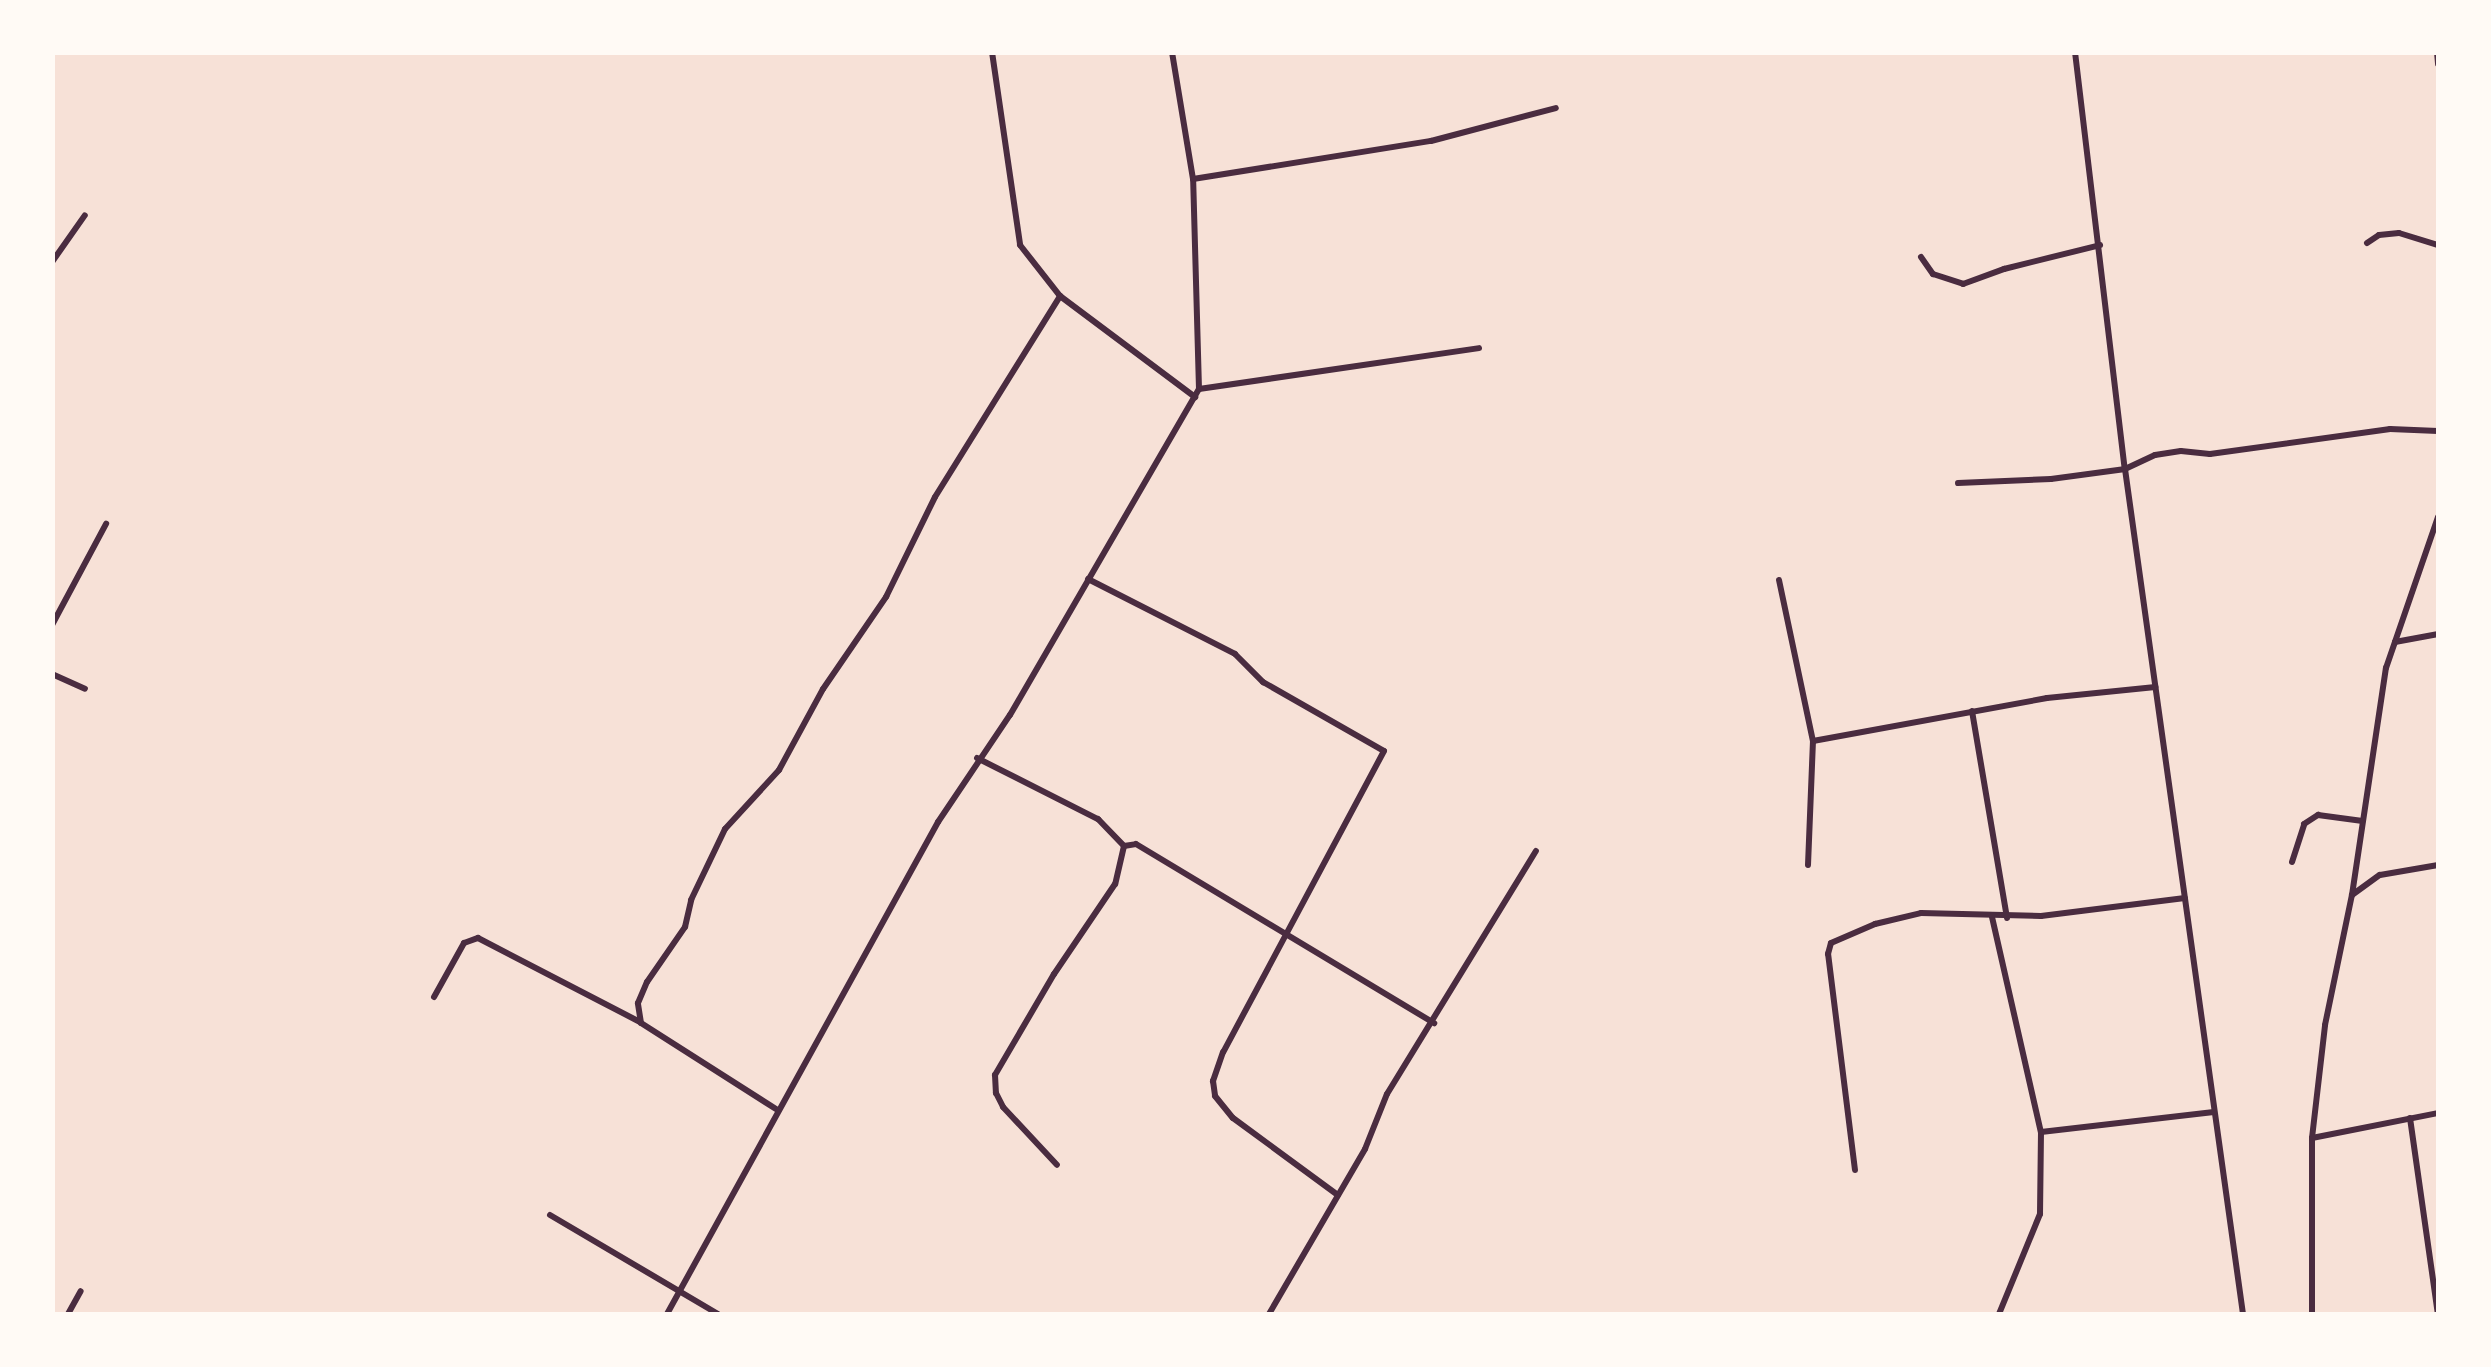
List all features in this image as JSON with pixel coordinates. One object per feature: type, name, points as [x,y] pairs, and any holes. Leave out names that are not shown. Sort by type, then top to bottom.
[{"type":"street","points":[[992,52],[1020,245],[1060,296],[1197,393],[1478,348]]},
{"type":"street","points":[[666,1314],[776,1110],[978,758],[1010,715],[1197,393],[1192,180],[1172,52]]},
{"type":"street","points":[[2075,52],[2125,469],[2243,1314]]},
{"type":"street","points":[[2437,52],[2438,64]]},
{"type":"street","points":[[1192,180],[1431,141],[1556,108]]},
{"type":"street","points":[[52,262],[86,215]]},
{"type":"street","points":[[2367,243],[2399,232],[2438,245]]},
{"type":"street","points":[[1920,257],[1933,274],[1948,283],[1962,284],[2004,269],[2100,245]]},
{"type":"street","points":[[642,1022],[638,1003],[647,982],[685,927],[691,900],[725,829],[779,770],[823,689],[886,597],[935,496],[1060,296]]},
{"type":"street","points":[[1958,483],[2052,480],[2125,469],[2155,456],[2180,451],[2210,454],[2390,429],[2438,430]]},
{"type":"street","points":[[2312,1314],[2312,1138],[2326,1025],[2352,895],[2386,668],[2438,517]]},
{"type":"street","points":[[52,626],[106,524]]},
{"type":"street","points":[[1088,579],[1234,654],[1263,682],[1384,751],[1224,1052],[1213,1081],[1215,1096],[1233,1118],[1338,1195]]},
{"type":"street","points":[[1780,580],[1814,741],[1808,865]]},
{"type":"street","points":[[2395,642],[2438,634]]},
{"type":"street","points":[[52,674],[84,688]]},
{"type":"street","points":[[1814,741],[1972,711],[2155,687]]},
{"type":"street","points":[[1972,711],[2007,918]]},
{"type":"street","points":[[978,758],[1098,819],[1124,846]]},
{"type":"street","points":[[2292,862],[2304,824],[2318,815],[2363,821]]},
{"type":"street","points":[[1124,846],[1136,844],[1434,1023]]},
{"type":"street","points":[[1057,1165],[1003,1106],[996,1093],[996,1075],[1054,974],[1115,884],[1124,846]]},
{"type":"street","points":[[1270,1314],[1365,1150],[1388,1094],[1536,850]]},
{"type":"street","points":[[2352,895],[2380,875],[2438,864]]},
{"type":"street","points":[[1854,1170],[1828,954],[1832,943],[1875,924],[1921,913],[2007,918],[2184,898]]},
{"type":"street","points":[[1992,917],[2041,1132],[2040,1214],[2000,1314]]},
{"type":"street","points":[[434,996],[464,943],[478,938],[642,1022],[776,1110]]},
{"type":"street","points":[[2041,1132],[2214,1112]]},
{"type":"street","points":[[2312,1138],[2438,1112]]},
{"type":"street","points":[[2410,1118],[2438,1314]]},
{"type":"street","points":[[550,1216],[718,1314]]},
{"type":"street","points":[[68,1314],[81,1291]]}]
